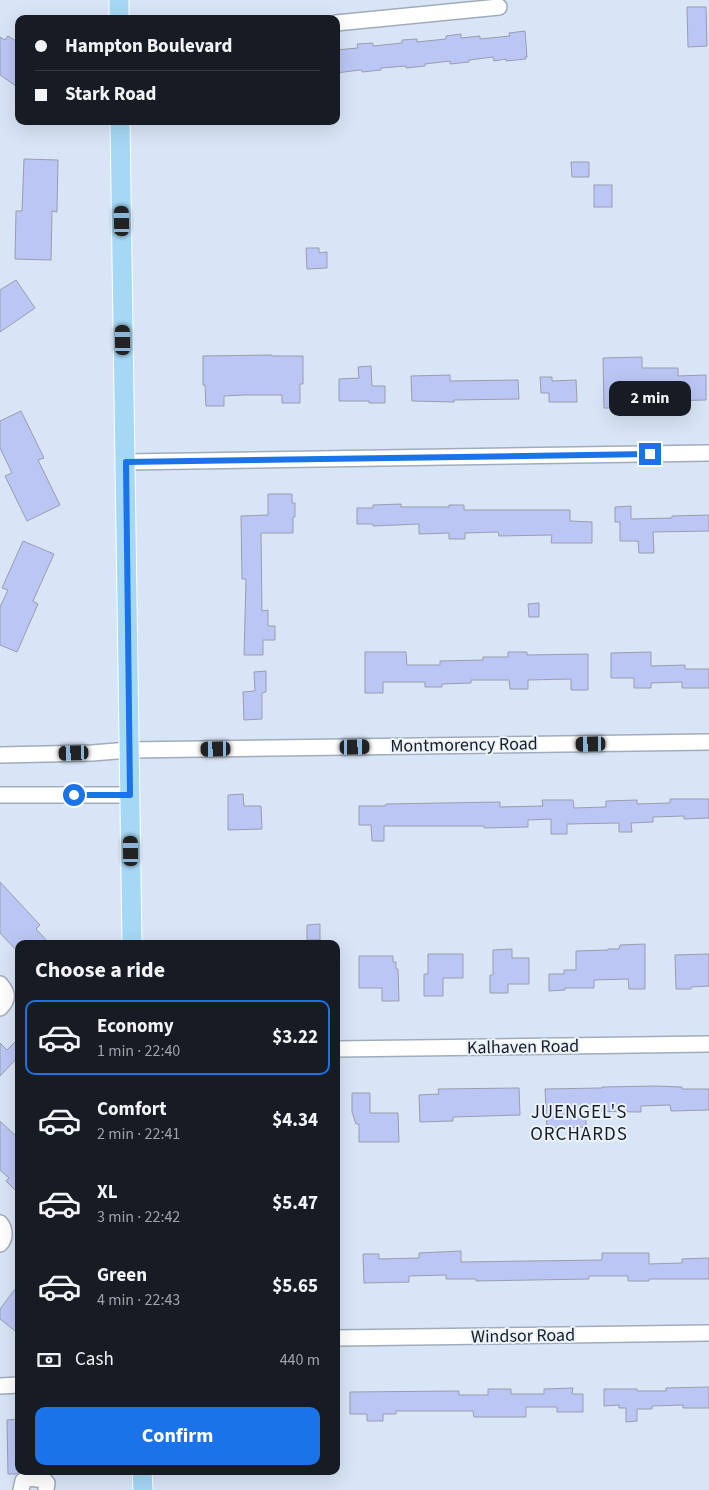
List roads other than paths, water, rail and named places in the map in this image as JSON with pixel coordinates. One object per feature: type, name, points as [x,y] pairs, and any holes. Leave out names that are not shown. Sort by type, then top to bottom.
[{"type":"main road","points":[[118,0],[119,15]]},
{"type":"main road","points":[[120,125],[132,940]]},
{"type":"main road","points":[[142,1475],[143,1490]]},
{"type":"street","points":[[340,23],[499,7]]},
{"type":"street","points":[[126,462],[709,453]]},
{"type":"street","name":"Montmorency Road","points":[[0,755],[92,753],[129,750],[709,742]]},
{"type":"street","points":[[0,795],[130,795]]},
{"type":"street","points":[[0,984],[6,990],[7,996],[0,1008]]},
{"type":"street","name":"Kalhaven Road","points":[[340,1049],[709,1044]]},
{"type":"street","points":[[0,1223],[4,1235],[0,1244]]},
{"type":"street","name":"Windsor Road","points":[[340,1338],[709,1333]]},
{"type":"street","points":[[0,1386],[15,1386]]},
{"type":"street","points":[[21,1490],[23,1480],[30,1478],[44,1480],[47,1483],[46,1490]]},
{"type":"district","name":"JUENGEL'S ORCHARDS","points":[[579,1123]]}]
